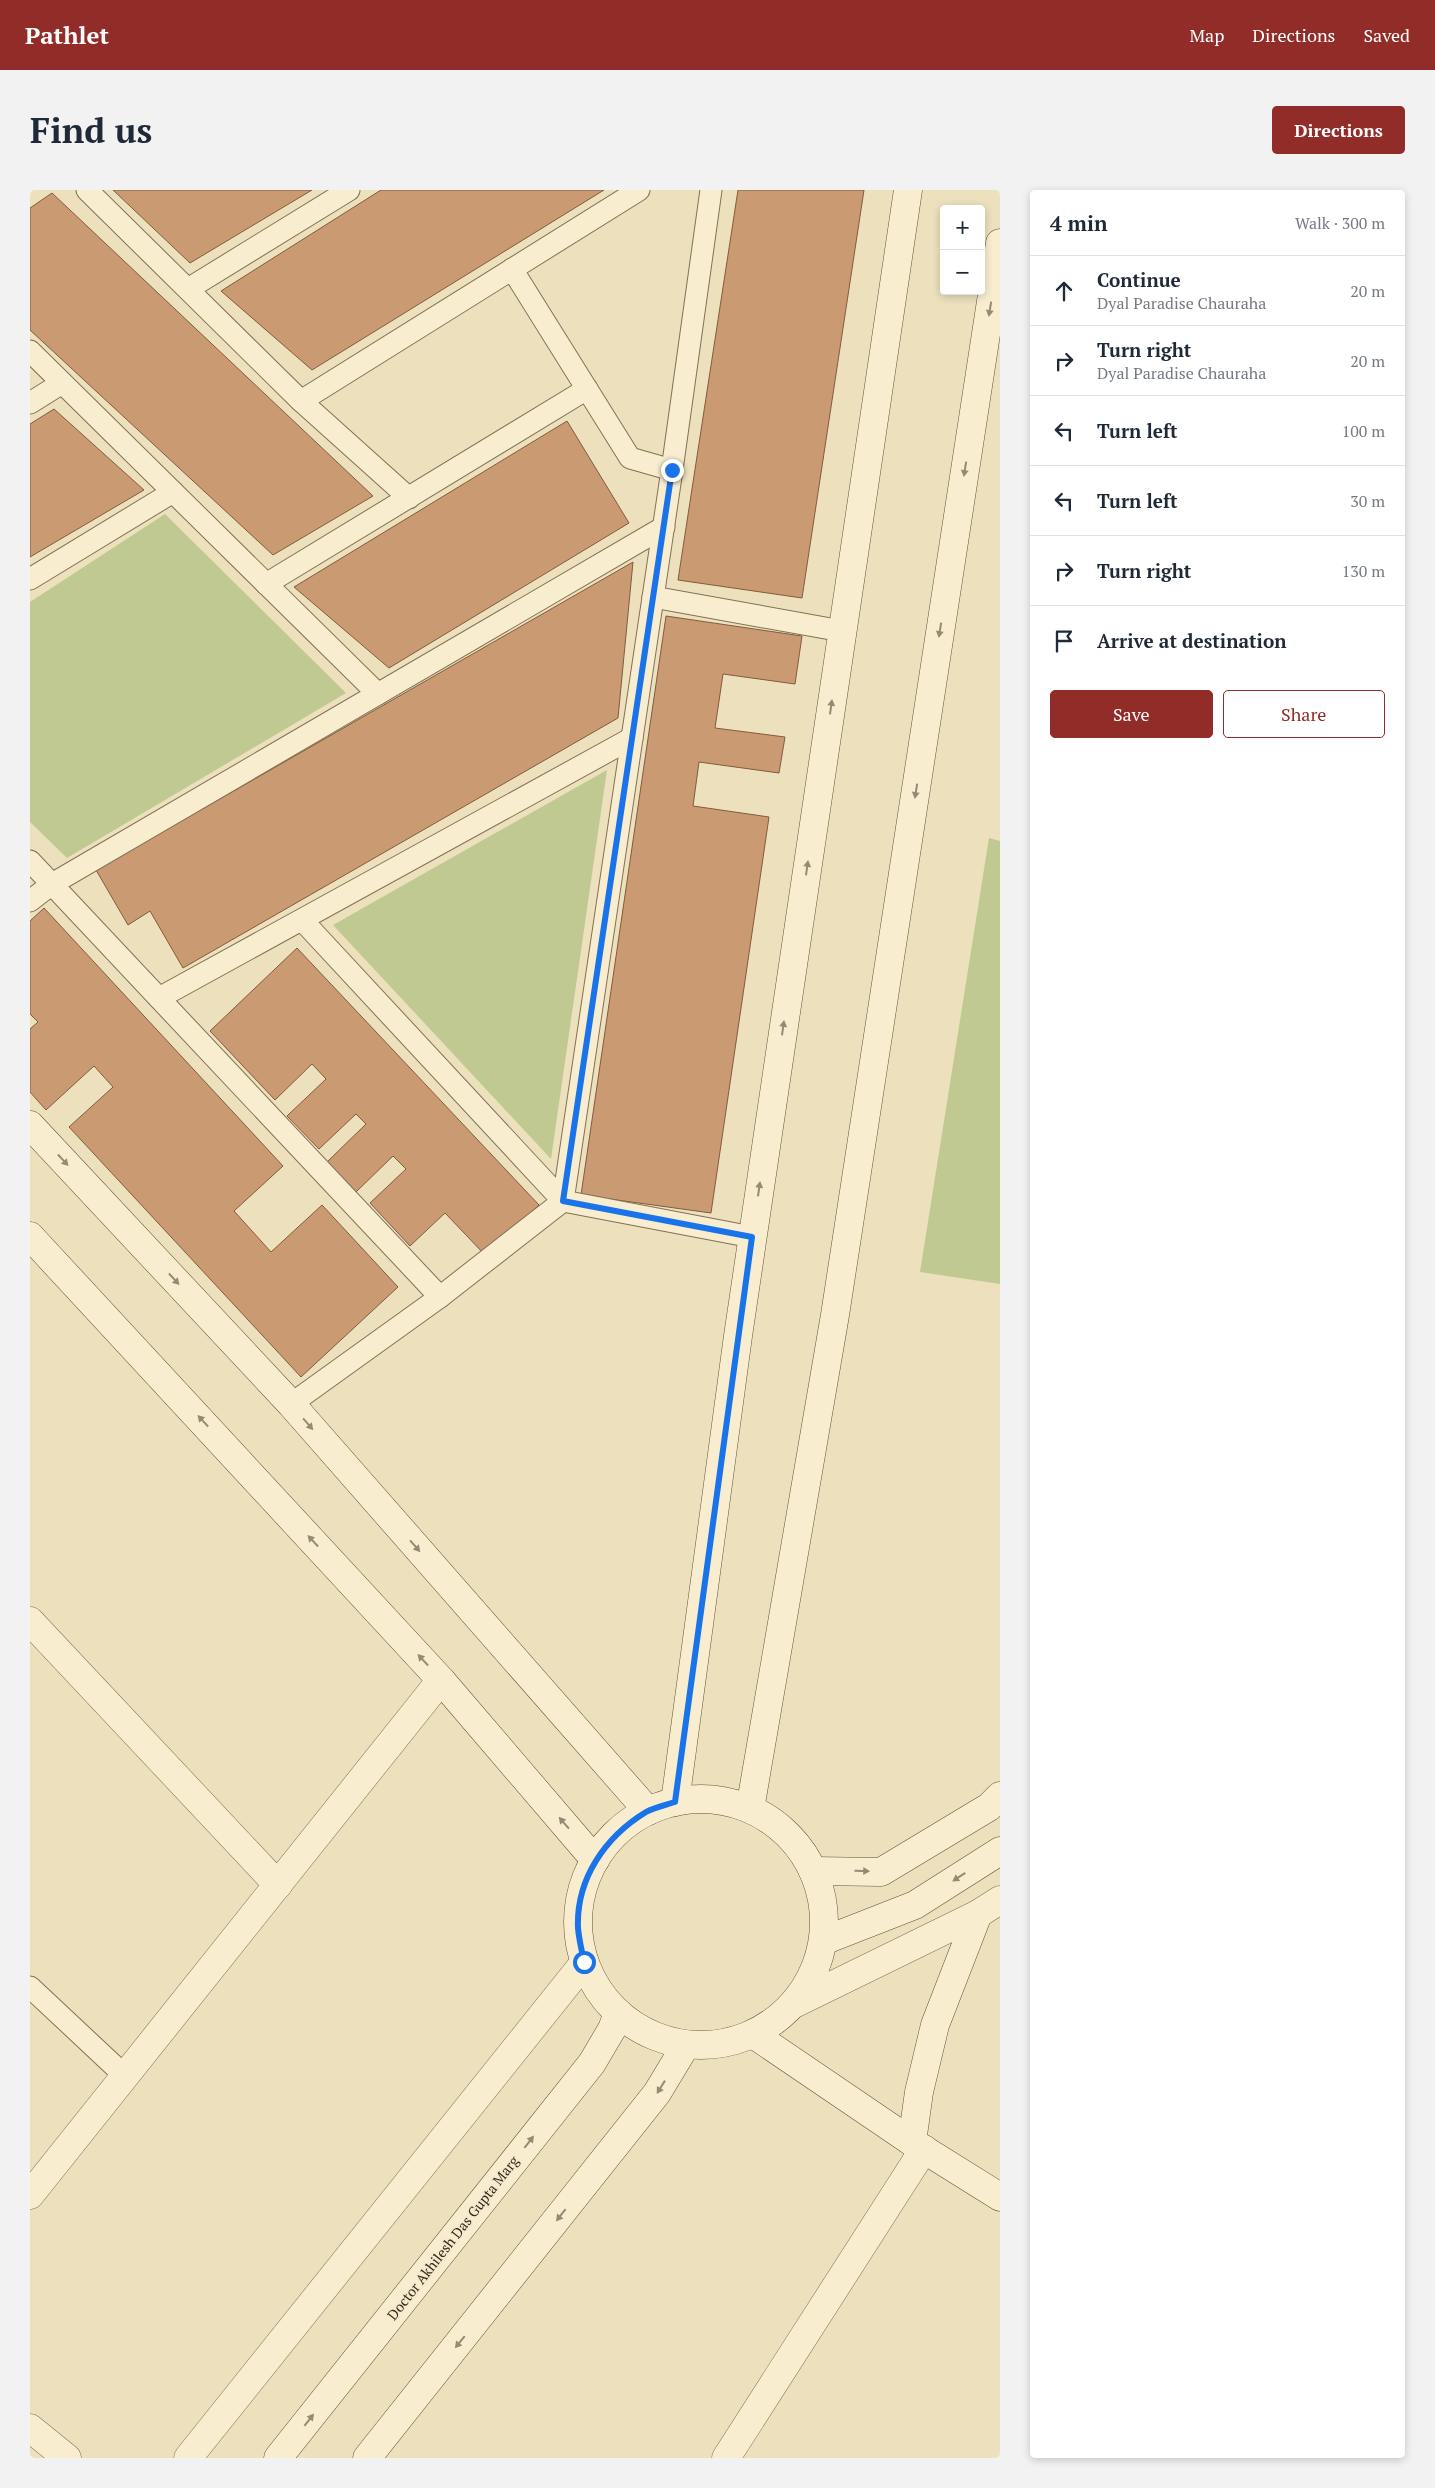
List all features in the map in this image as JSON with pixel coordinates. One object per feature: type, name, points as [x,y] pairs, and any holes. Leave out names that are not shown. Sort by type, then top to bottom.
[{"type":"street","points":[[675,1802],[752,1237],[908,190]]},
{"type":"street","points":[[750,1809],[836,1305],[1000,243]]},
{"type":"street","points":[[30,1124],[291,1404],[648,1811]]},
{"type":"street","points":[[30,1236],[441,1680],[595,1860]]},
{"type":"street","points":[[30,1621],[278,1885]]},
{"type":"street","points":[[31,2192],[126,2076],[441,1680]]},
{"type":"street","points":[[813,1871],[881,1872],[989,1807],[1000,1796]]},
{"type":"street","points":[[713,1800],[750,1809],[770,1820],[787,1834],[802,1851],[813,1871],[823,1905],[823,1940],[812,1975],[792,2005],[774,2021],[753,2034],[720,2044],[686,2045],[661,2039],[638,2028],[618,2014],[598,1990],[584,1962],[578,1928],[582,1892],[595,1860],[618,1832],[648,1811],[675,1802],[713,1800]]},
{"type":"street","points":[[823,1940],[915,1905],[1000,1851]]},
{"type":"street","points":[[792,2005],[989,1907]]},
{"type":"street","points":[[726,2458],[918,2146],[919,2092],[935,2025],[989,1907]]},
{"type":"street","points":[[188,2458],[584,1962]]},
{"type":"street","name":"Doctor Akhilesh Das Gupta Marg","points":[[278,2458],[592,2063],[612,2029],[618,2014]]},
{"type":"street","points":[[753,2034],[918,2146],[1000,2197]]},
{"type":"street","points":[[367,2458],[657,2093],[686,2045]]},
{"type":"street","points":[[30,2428],[67,2458]]},
{"type":"lane","points":[[87,190],[301,401],[409,498]]},
{"type":"lane","points":[[188,289],[349,190]]},
{"type":"lane","points":[[301,401],[639,190]]},
{"type":"lane","points":[[291,1404],[440,1297],[563,1201],[654,597],[711,190]]},
{"type":"lane","points":[[512,270],[630,458],[672,470]]},
{"type":"lane","points":[[30,352],[378,694]]},
{"type":"lane","points":[[30,403],[62,383]]},
{"type":"lane","points":[[266,584],[587,389]]},
{"type":"lane","points":[[30,579],[173,492]]},
{"type":"lane","points":[[30,901],[52,884],[664,527]]},
{"type":"lane","points":[[654,597],[842,631]]},
{"type":"lane","points":[[159,998],[632,738]]},
{"type":"lane","points":[[30,862],[440,1297]]},
{"type":"lane","points":[[302,920],[563,1201],[752,1237]]},
{"type":"lane","points":[[30,1987],[126,2076]]},
{"type":"green space","points":[[165,514],[346,693],[67,858],[30,822],[30,602]]},
{"type":"green space","points":[[607,770],[551,1159],[333,925]]},
{"type":"green space","points":[[989,838],[1000,841],[1000,1284],[920,1272]]},
{"type":"building","points":[[113,190],[312,190],[190,263]]},
{"type":"building","points":[[381,190],[604,190],[312,370],[221,291]]},
{"type":"building","points":[[738,190],[864,190],[802,598],[678,580]]},
{"type":"building","points":[[52,193],[373,496],[273,555],[30,330],[30,208]]},
{"type":"building","points":[[54,409],[144,490],[30,557],[30,424]]},
{"type":"building","points":[[567,421],[629,523],[389,668],[294,587]]},
{"type":"building","points":[[633,562],[618,718],[183,968],[150,911],[128,925],[96,870]]},
{"type":"building","points":[[666,616],[802,636],[795,684],[723,674],[715,728],[785,737],[779,773],[699,762],[693,806],[769,817],[711,1213],[581,1195]]},
{"type":"building","points":[[44,908],[283,1166],[234,1211],[271,1252],[322,1205],[398,1287],[301,1377],[69,1127],[113,1087],[94,1066],[46,1110],[30,1092],[30,1029],[38,1022],[30,1014],[30,921]]},
{"type":"building","points":[[297,948],[539,1205],[486,1256],[445,1213],[410,1246],[370,1203],[406,1169],[393,1156],[356,1192],[327,1162],[366,1124],[356,1114],[319,1149],[287,1116],[326,1079],[312,1064],[275,1100],[210,1031]]},
{"type":"route","points":[[584,1962],[578,1928],[582,1892],[595,1860],[618,1832],[648,1811],[675,1802],[752,1237],[563,1201],[672,470]]}]
